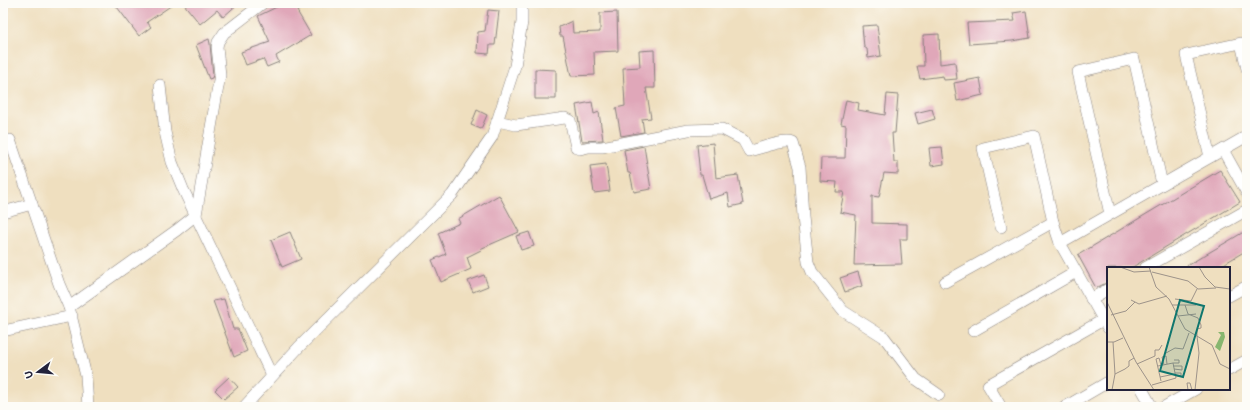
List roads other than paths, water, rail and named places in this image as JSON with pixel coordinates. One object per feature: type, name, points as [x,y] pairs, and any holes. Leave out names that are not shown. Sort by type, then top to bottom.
[{"type":"street","points":[[3,331],[70,311],[196,215],[220,75],[216,47],[224,33],[263,3]]},
{"type":"street","points":[[244,407],[298,347],[452,195],[492,137],[515,66],[522,22],[522,3]]},
{"type":"street","points":[[1210,157],[1186,55],[1241,42],[1247,69]]},
{"type":"street","points":[[1110,214],[1078,72],[1134,59],[1162,184]]},
{"type":"street","points":[[160,85],[165,132],[172,162],[272,376]]},
{"type":"street","points":[[497,121],[516,125],[565,118],[570,120],[576,146],[580,149],[602,147],[688,130],[715,129],[722,129],[741,139],[749,151],[784,143],[793,143],[800,167],[803,217],[808,262],[812,272],[843,311],[884,338],[916,379],[939,396]]},
{"type":"street","points":[[1001,227],[983,148],[1034,136],[1053,222],[1060,243],[1106,324],[988,385],[1001,407]]},
{"type":"street","points":[[1060,243],[1247,136]]},
{"type":"street","points":[[10,140],[59,284],[70,311],[86,380],[88,407]]},
{"type":"street","points":[[1223,150],[1247,193]]},
{"type":"street","points":[[3,212],[32,204]]},
{"type":"street","points":[[1147,267],[1247,210]]},
{"type":"street","points":[[945,282],[1053,222]]},
{"type":"street","points":[[973,331],[1076,272]]},
{"type":"street","points":[[1230,295],[1247,286]]},
{"type":"street","points":[[1091,298],[1107,290]]},
{"type":"street","points":[[1230,369],[1247,360]]},
{"type":"street","points":[[1065,407],[1107,383]]},
{"type":"street","points":[[1143,390],[1152,407]]},
{"type":"street","points":[[1164,407],[1194,390]]}]
